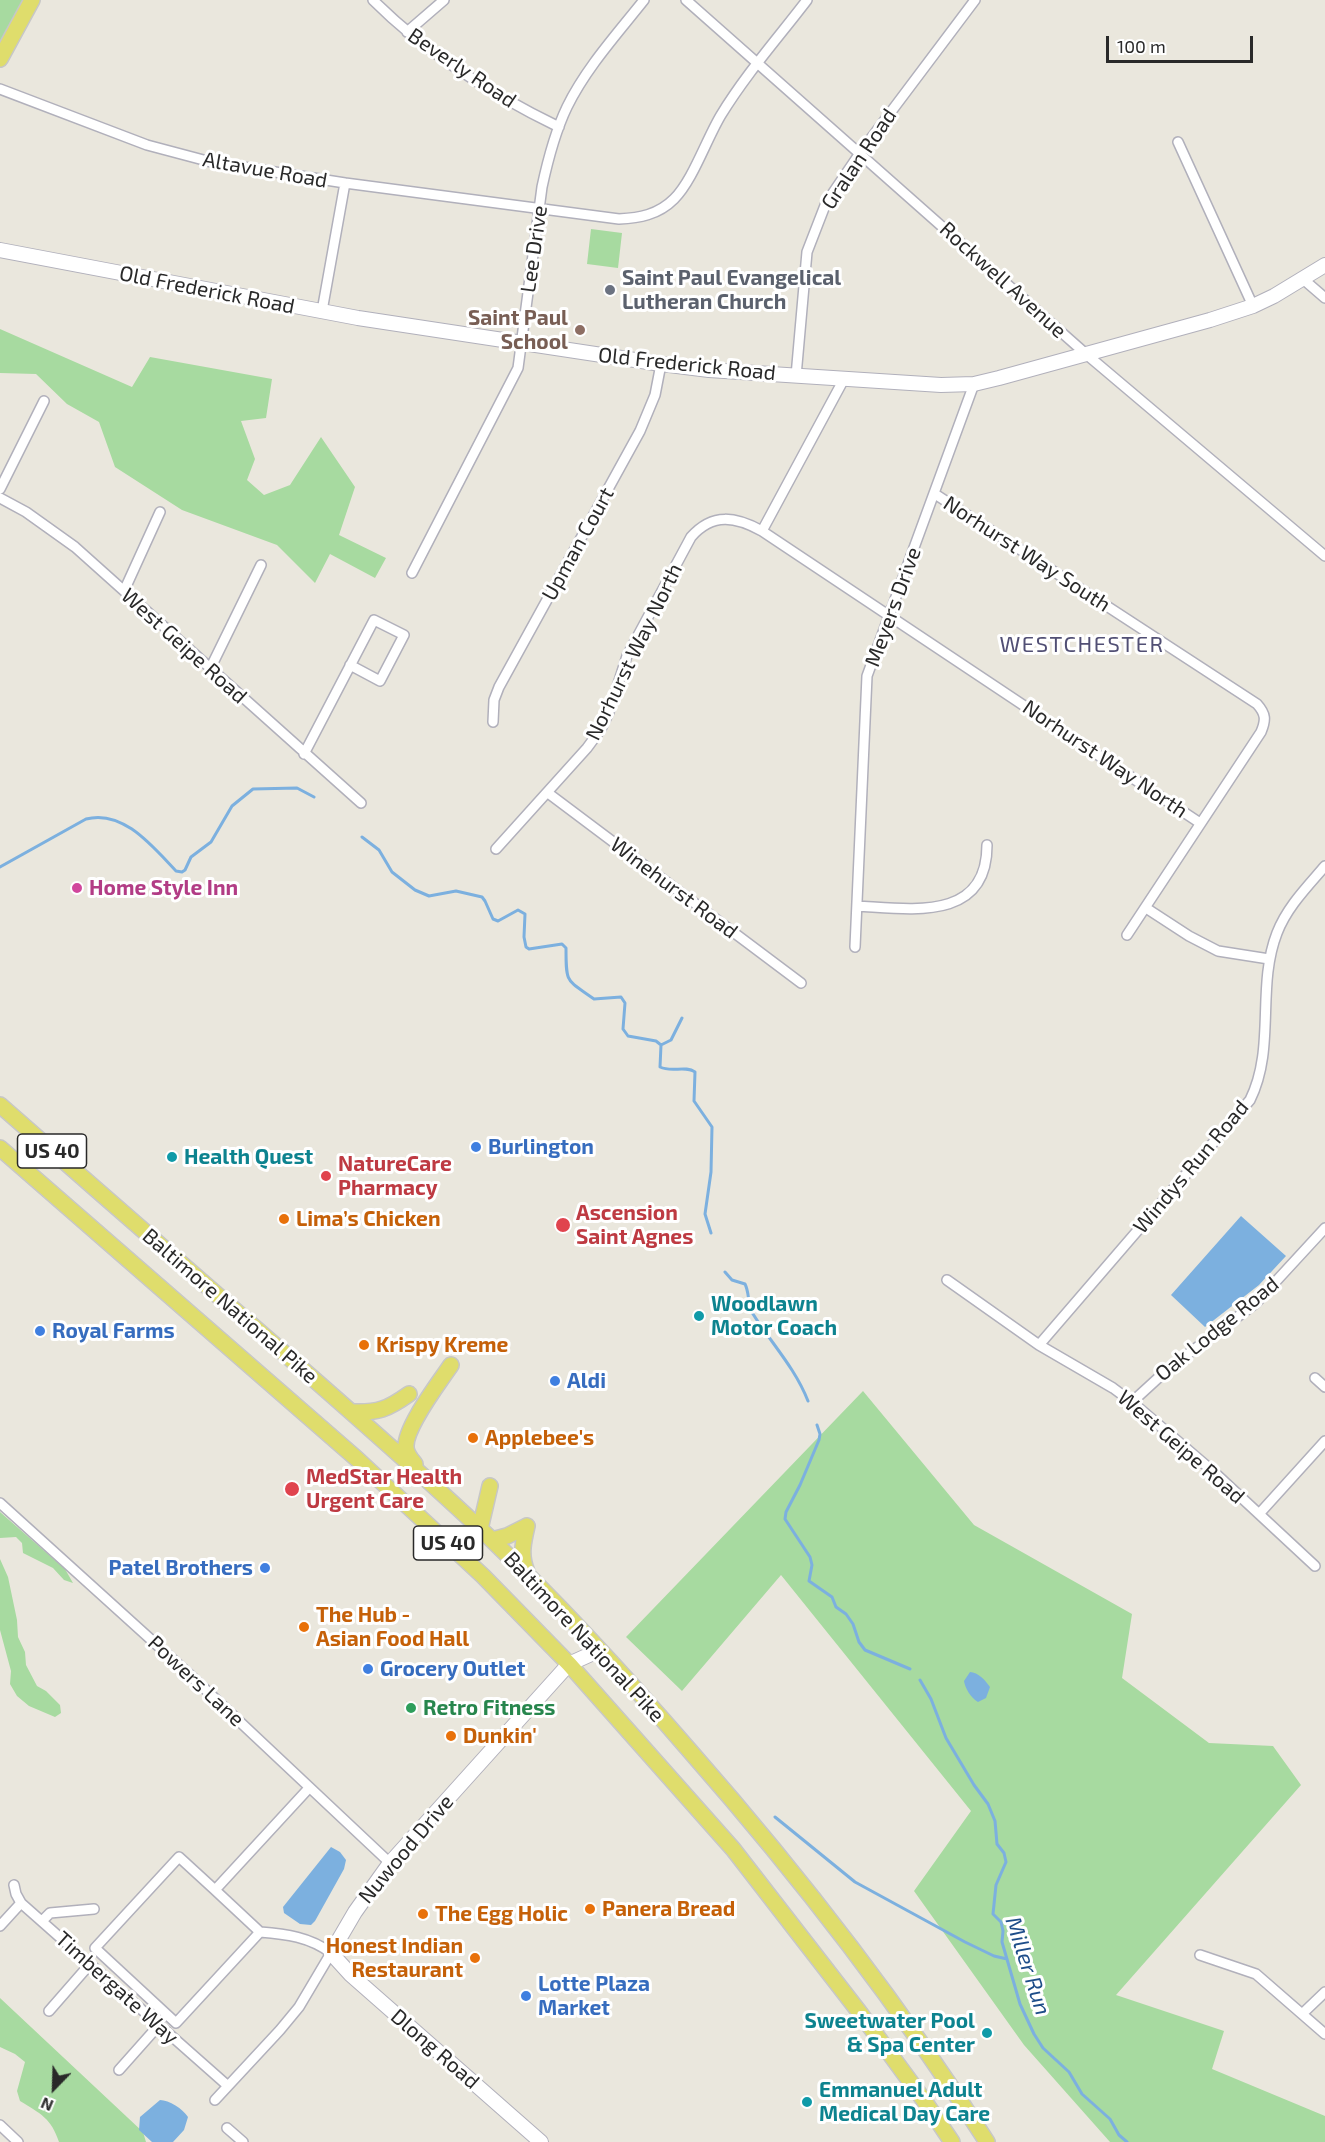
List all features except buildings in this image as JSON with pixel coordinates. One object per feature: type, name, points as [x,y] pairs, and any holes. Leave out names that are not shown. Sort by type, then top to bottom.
[{"type":"main road","points":[[0,59],[32,0]]},
{"type":"main road","name":"Baltimore National Pike","points":[[0,1105],[433,1485],[492,1540],[600,1650],[752,1821],[820,1906],[942,2073],[987,2142]]},
{"type":"main road","name":"Baltimore National Pike","points":[[0,1148],[357,1459],[483,1576],[569,1664],[733,1849],[848,1998],[952,2142]]},
{"type":"main road","points":[[433,1485],[408,1455],[406,1439],[451,1365]]},
{"type":"main road","points":[[352,1413],[372,1413],[386,1409],[409,1394]]},
{"type":"main road","points":[[480,1529],[489,1486]]},
{"type":"main road","points":[[492,1540],[507,1536],[527,1526],[522,1562],[528,1576]]},
{"type":"street","name":"Beverly Road","points":[[373,0],[407,32],[465,75],[498,96],[559,127]]},
{"type":"street","points":[[407,32],[444,0]]},
{"type":"street","name":"Lee Drive","points":[[412,573],[518,368],[546,166],[559,127],[568,105],[582,82],[644,0]]},
{"type":"street","name":"Rockwell Avenue","points":[[686,0],[1086,354],[1325,556]]},
{"type":"street","name":"Altavue Road","points":[[0,89],[147,145],[177,154],[258,171],[619,219],[637,218],[662,209],[683,188],[722,115],[757,64],[807,0]]},
{"type":"street","name":"Gralan Road","points":[[796,376],[807,252],[826,203],[860,153],[975,0]]},
{"type":"street","points":[[1178,142],[1253,306]]},
{"type":"street","points":[[322,311],[345,183]]},
{"type":"street","name":"Old Frederick Road","points":[[0,250],[322,311],[521,344],[661,364],[911,384],[974,384],[1210,320],[1253,306],[1274,296],[1325,265]]},
{"type":"street","points":[[1303,279],[1325,298]]},
{"type":"street","name":"Upman Court","points":[[493,722],[494,700],[499,687],[640,431],[655,395],[661,364]]},
{"type":"street","points":[[762,531],[844,379]]},
{"type":"street","name":"Meyers Drive","points":[[855,947],[867,676],[974,384]]},
{"type":"street","points":[[0,489],[44,401]]},
{"type":"street","name":"Norhurst Way South","points":[[935,494],[1257,704],[1265,716],[1261,732],[1200,823]]},
{"type":"street","name":"West Geipe Road","points":[[0,498],[26,512],[75,547],[361,804]]},
{"type":"street","points":[[124,591],[160,512]]},
{"type":"street","name":"Norhurst Way North","points":[[496,849],[548,793],[601,729],[609,712],[627,656],[691,537],[707,524],[729,519],[740,520],[762,531],[1200,823]]},
{"type":"street","points":[[210,669],[261,564]]},
{"type":"street","points":[[304,754],[350,665],[374,620],[404,635],[380,681],[350,665]]},
{"type":"street","name":"Winehurst Road","points":[[548,793],[801,983]]},
{"type":"street","points":[[1127,935],[1200,823]]},
{"type":"street","points":[[858,906],[924,909],[953,903],[964,895],[980,876],[987,857],[987,845]]},
{"type":"street","name":"Windys Run Road","points":[[1039,1345],[1250,1100],[1256,1088],[1263,1059],[1269,959],[1277,932],[1291,907],[1325,866]]},
{"type":"street","points":[[1146,908],[1211,948],[1233,955],[1269,959]]},
{"type":"street","name":"Oak Lodge Road","points":[[1132,1402],[1168,1369],[1256,1303],[1325,1228]]},
{"type":"street","name":"West Geipe Road","points":[[947,1280],[1039,1345],[1113,1388],[1132,1402],[1315,1566]]},
{"type":"street","points":[[1315,1378],[1325,1387]]},
{"type":"street","points":[[1259,1514],[1325,1442]]},
{"type":"street","name":"Powers Lane","points":[[0,1503],[189,1674],[390,1863]]},
{"type":"street","name":"Nuwood Drive","points":[[215,2100],[299,2007],[355,1912],[390,1863],[569,1664],[600,1650]]},
{"type":"street","points":[[215,1890],[309,1788]]},
{"type":"street","points":[[260,1932],[176,2023],[95,1948],[179,1857],[260,1932],[292,1935],[321,1945],[331,1953]]},
{"type":"street","name":"Timbergate Way","points":[[14,1885],[21,1903],[228,2086]]},
{"type":"street","points":[[0,1926],[21,1903]]},
{"type":"street","points":[[42,1921],[50,1913],[94,1909]]},
{"type":"street","name":"Dlong Road","points":[[331,1953],[351,1975],[541,2142]]},
{"type":"street","points":[[1200,1955],[1257,1974],[1325,2034]]},
{"type":"street","points":[[49,2011],[90,1964]]},
{"type":"street","points":[[1302,2014],[1325,1992]]},
{"type":"street","points":[[119,2070],[159,2025]]},
{"type":"street","points":[[0,2125],[18,2142]]},
{"type":"street","points":[[227,2128],[243,2142]]},
{"type":"green space","points":[[0,0],[27,0],[0,50]]},
{"type":"green space","points":[[591,229],[622,233],[618,268],[587,264]]},
{"type":"green space","points":[[0,329],[132,387],[150,357],[272,379],[266,418],[241,421],[255,459],[247,480],[264,495],[290,485],[321,437],[355,487],[339,535],[386,558],[375,578],[330,554],[315,583],[277,545],[182,510],[115,467],[99,422],[67,404],[36,374],[0,373]]},
{"type":"green space","points":[[863,1391],[974,1525],[1132,1614],[1122,1678],[1209,1743],[1273,1746],[1301,1785],[1116,1995],[1224,2031],[1212,2069],[1325,2116],[1325,2142],[1110,2142],[1024,2045],[914,1891],[971,1811],[781,1575],[682,1691],[626,1637]]},
{"type":"green space","points":[[0,1512],[65,1569],[73,1583],[64,1580],[53,1568],[23,1553],[22,1543],[16,1537],[0,1538]]},
{"type":"green space","points":[[0,1559],[8,1577],[17,1620],[18,1637],[25,1652],[26,1665],[37,1686],[46,1691],[60,1705],[61,1713],[55,1717],[29,1706],[17,1696],[10,1684],[11,1671],[0,1630]]},
{"type":"green space","points":[[0,1998],[143,2132],[146,2142],[59,2142],[49,2122],[20,2101],[17,2091],[25,2062],[0,2047]]},
{"type":"water","points":[[1241,1216],[1286,1256],[1259,1285],[1205,1327],[1171,1295]]},
{"type":"water","points":[[970,1672],[979,1675],[990,1687],[986,1698],[978,1702],[967,1690],[964,1681]]},
{"type":"water","points":[[331,1847],[340,1852],[346,1860],[344,1869],[315,1921],[311,1925],[300,1924],[284,1913],[283,1907]]},
{"type":"water","points":[[160,2100],[176,2106],[188,2117],[184,2130],[173,2142],[152,2142],[139,2130],[140,2117]]},
{"type":"waterway","name":"Miller Run","points":[[0,867],[86,819],[100,817],[125,825],[136,832],[176,871],[182,872],[191,857],[211,842],[232,806],[253,789],[297,788],[314,797]]},
{"type":"waterway","name":"Miller Run","points":[[362,837],[379,850],[392,872],[415,890],[429,896],[456,891],[482,897],[493,919],[498,921],[518,910],[525,914],[526,947],[529,949],[562,944],[566,948],[567,975],[573,984],[594,999],[621,997],[625,1003],[623,1029],[628,1036],[656,1041],[661,1045],[660,1067],[687,1069],[695,1072],[694,1101],[712,1127],[711,1172],[705,1214],[711,1233]]},
{"type":"waterway","points":[[661,1045],[671,1040],[682,1018]]},
{"type":"waterway","name":"Miller Run","points":[[725,1272],[732,1280],[745,1284],[753,1314],[790,1367],[808,1401]]},
{"type":"waterway","name":"Miller Run","points":[[817,1425],[819,1440],[786,1512],[785,1519],[810,1557],[812,1565],[809,1581],[832,1597],[836,1607],[846,1614],[865,1650],[910,1669]]},
{"type":"waterway","name":"Miller Run","points":[[920,1680],[931,1699],[946,1738],[988,1804],[995,1821],[997,1844],[1004,1853],[1006,1862],[996,1885],[993,1914],[1001,1922],[1002,1942],[1020,2004],[1043,2048],[1069,2072],[1082,2094],[1110,2119],[1119,2135],[1127,2142]]},
{"type":"waterway","points":[[775,1817],[855,1882],[965,1942],[994,1956],[1007,1959]]},
{"type":"place","name":"Saint Paul Evangelical Lutheran Church","points":[[610,290]]},
{"type":"place","name":"Saint Paul School","points":[[580,330]]},
{"type":"place","name":"Home Style Inn","points":[[77,888]]},
{"type":"place","name":"Burlington","points":[[476,1147]]},
{"type":"place","name":"Health Quest","points":[[172,1157]]},
{"type":"place","name":"NatureCare Pharmacy","points":[[326,1176]]},
{"type":"place","name":"Lima’s Chicken","points":[[284,1219]]},
{"type":"place","name":"Ascension Saint Agnes","points":[[563,1225]]},
{"type":"place","name":"Woodlawn Motor Coach","points":[[699,1316]]},
{"type":"place","name":"Royal Farms","points":[[40,1331]]},
{"type":"place","name":"Krispy Kreme","points":[[364,1345]]},
{"type":"place","name":"Aldi","points":[[555,1381]]},
{"type":"place","name":"Applebee's","points":[[473,1438]]},
{"type":"place","name":"MedStar Health Urgent Care","points":[[292,1489]]},
{"type":"place","name":"Patel Brothers","points":[[265,1568]]},
{"type":"place","name":"The Hub - Asian Food Hall","points":[[304,1627]]},
{"type":"place","name":"Grocery Outlet","points":[[368,1669]]},
{"type":"place","name":"Retro Fitness","points":[[411,1708]]},
{"type":"place","name":"Dunkin'","points":[[451,1736]]},
{"type":"place","name":"Panera Bread","points":[[590,1909]]},
{"type":"place","name":"The Egg Holic","points":[[423,1914]]},
{"type":"place","name":"Honest Indian Restaurant","points":[[475,1958]]},
{"type":"place","name":"Lotte Plaza Market","points":[[526,1996]]},
{"type":"place","name":"Sweetwater Pool & Spa Center","points":[[987,2033]]},
{"type":"place","name":"Emmanuel Adult Medical Day Care","points":[[807,2102]]},
{"type":"district","name":"WESTCHESTER","points":[[1082,645]]}]
